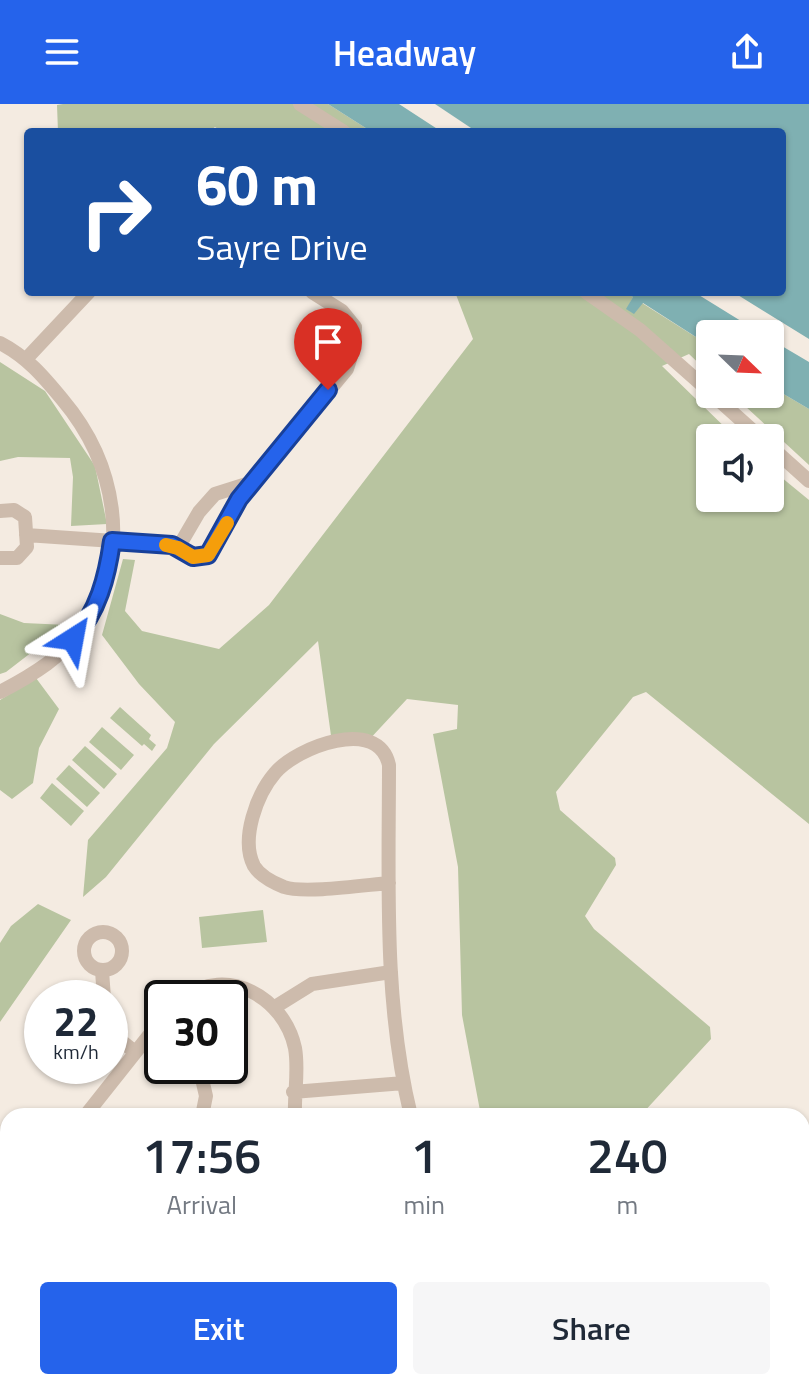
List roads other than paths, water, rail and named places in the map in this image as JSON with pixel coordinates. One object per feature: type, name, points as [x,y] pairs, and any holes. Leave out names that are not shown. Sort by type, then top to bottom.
[{"type":"street","points":[[300,104],[338,128]]},
{"type":"street","points":[[27,358],[85,296]]},
{"type":"street","points":[[26,535],[172,545],[193,557],[208,555],[239,499],[347,369],[354,347],[355,327],[342,311],[318,296]]},
{"type":"street","points":[[592,296],[640,330],[696,380]]},
{"type":"street","points":[[0,343],[27,358],[73,412],[95,446],[108,482],[113,519],[108,571],[85,626],[47,663],[0,692]]},
{"type":"street","points":[[728,408],[745,424]]},
{"type":"street","points":[[784,459],[809,481]]},
{"type":"street","points":[[178,548],[199,512],[215,494],[254,481]]},
{"type":"street","points":[[0,511],[14,510],[25,517],[27,547],[17,558],[0,558]]},
{"type":"street","points":[[389,883],[301,889],[287,888],[265,877],[254,866],[250,832],[258,800],[275,773],[301,753],[322,745],[360,739],[384,750],[389,765],[389,883],[388,934],[409,1108]]},
{"type":"street","points":[[102,971],[103,980]]},
{"type":"street","points":[[275,1007],[312,984],[391,972]]},
{"type":"street","points":[[248,990],[275,1007],[286,1025],[295,1048],[294,1108]]},
{"type":"street","points":[[91,1108],[144,1042]]},
{"type":"street","points":[[128,1046],[135,1052]]},
{"type":"street","points":[[293,1092],[404,1083]]},
{"type":"street","points":[[203,1084],[206,1096],[204,1108]]},
{"type":"water","points":[[328,104],[399,104],[436,128],[366,128]]},
{"type":"water","points":[[435,104],[809,104],[809,339],[784,324],[784,320],[778,320],[739,296],[786,296],[786,128],[471,128]]},
{"type":"water","points":[[631,296],[700,296],[739,320],[696,320],[696,337],[643,303],[634,314],[626,309]]},
{"type":"water","points":[[784,347],[809,362],[809,409],[784,394]]}]
